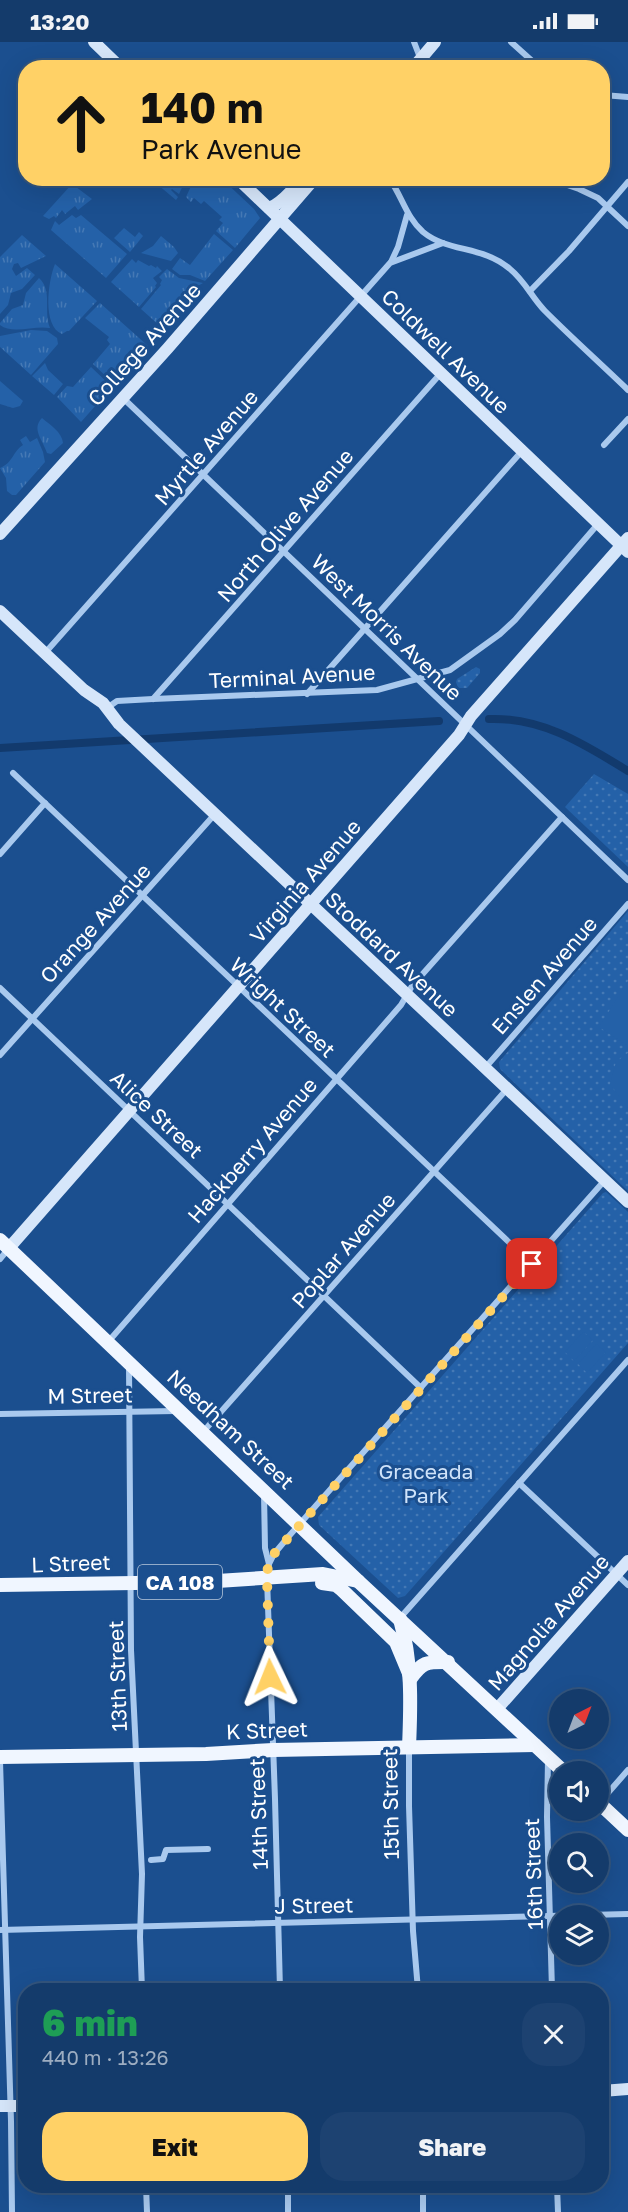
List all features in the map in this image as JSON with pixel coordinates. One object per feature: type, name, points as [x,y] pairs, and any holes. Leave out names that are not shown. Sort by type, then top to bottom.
[{"type":"main road","name":"Needham Street","points":[[3,1249],[108,1342],[358,1581],[552,1761]]},
{"type":"main road","name":"L Street","points":[[0,1585],[267,1579],[323,1574],[358,1581]]},
{"type":"main road","points":[[303,1575],[314,1582],[336,1585],[349,1595],[396,1642],[411,1678]]},
{"type":"main road","name":"15th Street","points":[[400,1618],[408,1650],[411,1678],[409,1747]]},
{"type":"main road","points":[[411,1678],[419,1666],[424,1663],[448,1662]]},
{"type":"main road","name":"K Street","points":[[0,1759],[273,1750],[535,1745]]},
{"type":"main road","points":[[609,1812],[628,1830]]},
{"type":"street","points":[[94,42],[113,60]]},
{"type":"street","points":[[414,42],[418,60]]},
{"type":"street","points":[[422,60],[435,42]]},
{"type":"street","points":[[511,42],[531,60]]},
{"type":"street","points":[[610,96],[628,97]]},
{"type":"street","points":[[530,291],[573,246],[628,182]]},
{"type":"street","name":"Coldwell Avenue","points":[[246,186],[598,524],[626,546]]},
{"type":"street","points":[[269,208],[280,202],[294,186]]},
{"type":"street","name":"College Avenue","points":[[0,534],[308,186]]},
{"type":"street","points":[[394,186],[407,215],[422,231],[443,243],[492,256],[519,277],[543,309],[628,390]]},
{"type":"street","points":[[570,186],[598,198],[628,226]]},
{"type":"street","name":"Myrtle Avenue","points":[[45,653],[390,263],[402,237],[407,215]]},
{"type":"street","name":"Myrtle Avenue","points":[[390,263],[443,243]]},
{"type":"street","name":"North Olive Avenue","points":[[153,699],[441,373]]},
{"type":"street","name":"West Morris Avenue","points":[[122,398],[628,880]]},
{"type":"street","points":[[604,445],[628,419]]},
{"type":"street","points":[[307,694],[522,451]]},
{"type":"street","points":[[0,527],[15,517]]},
{"type":"street","name":"Terminal Avenue","points":[[108,708],[118,701],[378,690],[450,670],[500,634],[526,608],[598,524]]},
{"type":"street","name":"Virginia Avenue","points":[[3,1249],[129,1111],[465,725],[626,546]]},
{"type":"street","name":"Stoddard Avenue","points":[[0,610],[84,690],[108,708],[115,720],[126,731],[628,1202]]},
{"type":"street","name":"Wright Street","points":[[13,773],[532,1264]]},
{"type":"street","points":[[0,854],[45,803]]},
{"type":"street","name":"Orange Avenue","points":[[0,1055],[214,814]]},
{"type":"street","name":"Hackberry Avenue","points":[[108,1342],[562,817]]},
{"type":"street","name":"Enslen Avenue","points":[[485,1068],[628,904]]},
{"type":"street","name":"Alice Street","points":[[0,988],[421,1388]]},
{"type":"street","name":"Poplar Avenue","points":[[203,1432],[325,1297],[507,1088]]},
{"type":"street","points":[[268,1564],[300,1524],[605,1180]]},
{"type":"street","points":[[400,1618],[628,1360]]},
{"type":"street","name":"13th Street","points":[[128,1361],[131,1650],[142,1874],[140,1926],[142,1983]]},
{"type":"street","name":"M Street","points":[[0,1414],[180,1411]]},
{"type":"street","points":[[519,1483],[628,1584]]},
{"type":"street","name":"14th Street","points":[[264,1490],[280,1983]]},
{"type":"street","name":"Magnolia Avenue","points":[[497,1709],[628,1561]]},
{"type":"street","name":"15th Street","points":[[409,1747],[413,1919],[418,1983]]},
{"type":"street","name":"16th Street","points":[[548,1757],[550,1905]]},
{"type":"street","points":[[0,1759],[5,2106],[12,2212]]},
{"type":"street","points":[[609,1792],[628,1770]]},
{"type":"street","points":[[151,1860],[163,1859],[166,1850],[208,1849]]},
{"type":"street","name":"J Street","points":[[609,1914],[628,1914]]},
{"type":"street","name":"J Street","points":[[3,1930],[549,1915]]},
{"type":"street","name":"16th Street","points":[[551,1965],[552,1983]]},
{"type":"street","points":[[609,2090],[628,2089]]},
{"type":"street","points":[[146,2193],[147,2212]]},
{"type":"street","points":[[288,2193],[288,2212]]},
{"type":"street","points":[[423,2193],[423,2212]]},
{"type":"street","points":[[557,2193],[558,2212]]},
{"type":"green space","points":[[70,186],[75,186],[92,199],[78,210],[75,206],[65,214],[62,210],[56,218],[54,216],[49,219],[43,216]]},
{"type":"green space","points":[[159,186],[183,186],[179,194],[171,190],[178,197],[176,200]]},
{"type":"green space","points":[[191,186],[229,186],[254,209],[260,218],[235,248],[216,231],[223,223],[219,220],[222,217],[204,201],[201,204],[194,198],[191,202],[186,197]]},
{"type":"green space","points":[[72,215],[76,218],[81,215],[127,254],[106,278],[51,230],[55,221],[59,225]]},
{"type":"green space","points":[[124,228],[135,237],[139,232],[143,236],[130,252],[114,238]]},
{"type":"green space","points":[[214,234],[233,250],[205,281],[190,275],[180,275],[172,269],[180,258],[190,265]]},
{"type":"green space","points":[[22,235],[46,256],[21,268],[18,263],[14,264],[12,269],[16,276],[27,268],[35,275],[22,289],[11,293],[8,305],[0,314],[0,257]]},
{"type":"green space","points":[[161,236],[178,253],[171,261],[141,253],[153,246]]},
{"type":"green space","points":[[132,259],[136,263],[138,260],[149,266],[156,268],[157,266],[162,271],[153,278],[157,283],[156,287],[139,307],[111,282]]},
{"type":"green space","points":[[55,264],[97,301],[69,331],[62,334],[51,322],[49,313],[50,281]]},
{"type":"green space","points":[[167,269],[179,278],[203,283],[194,288],[168,316],[169,320],[166,325],[163,323],[160,326],[141,309],[161,285],[162,280],[159,277]]},
{"type":"green space","points":[[39,278],[46,289],[50,328],[17,330],[0,325],[12,309],[23,305],[26,293]]},
{"type":"green space","points":[[100,303],[148,346],[116,382],[111,381],[93,364],[110,344],[107,340],[109,337],[85,318]]},
{"type":"green space","points":[[31,330],[47,331],[57,338],[58,344],[31,375],[0,347],[0,336]]},
{"type":"green space","points":[[45,363],[48,370],[63,384],[54,395],[32,376]]},
{"type":"green space","points":[[91,367],[112,387],[81,422],[57,397],[67,386],[73,387]]},
{"type":"green space","points":[[0,381],[23,401],[20,406],[13,408],[0,404]]},
{"type":"green space","points":[[42,418],[55,429],[63,443],[51,454],[47,453],[39,435],[38,426]]},
{"type":"green space","points":[[26,436],[30,442],[37,438],[45,462],[16,495],[12,495],[7,491],[6,478],[0,468],[8,463],[23,445],[20,440]]},
{"type":"green space","points":[[476,667],[480,669],[480,673],[467,688],[458,688],[457,679]]},
{"type":"green space","points":[[594,774],[628,794],[628,867],[565,807]]},
{"type":"green space","points":[[628,911],[628,1191],[500,1069],[499,1062]]},
{"type":"green space","points":[[628,981],[628,1046],[599,1027]]},
{"type":"green space","points":[[628,1053],[628,1108],[610,1084],[616,1062]]},
{"type":"green space","name":"Graceada Park","points":[[606,1192],[628,1212],[628,1343],[405,1596],[398,1598],[319,1525],[318,1517]]},
{"type":"green space","points":[[583,1332],[593,1340],[574,1361],[565,1352]]},
{"type":"green space","points":[[596,1344],[606,1352],[587,1373],[578,1364]]},
{"type":"waterway","points":[[489,719],[527,722],[545,727],[579,742],[628,771]]},
{"type":"waterway","points":[[0,748],[439,721]]},
{"type":"route","points":[[270,1677],[267,1579],[268,1564],[274,1554],[532,1264]]}]
